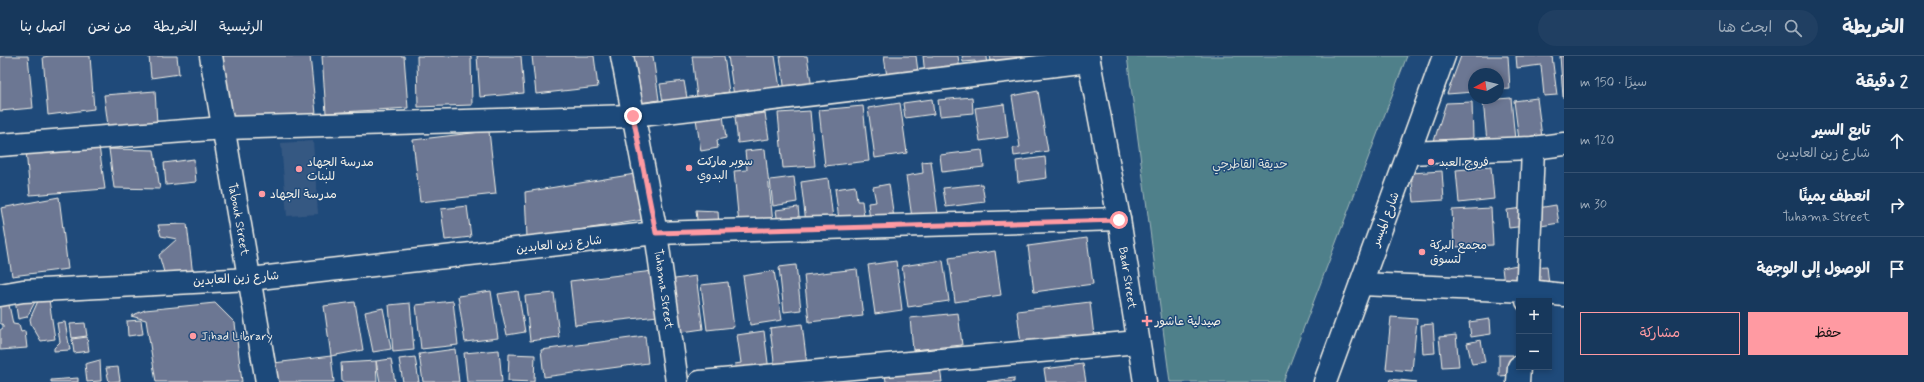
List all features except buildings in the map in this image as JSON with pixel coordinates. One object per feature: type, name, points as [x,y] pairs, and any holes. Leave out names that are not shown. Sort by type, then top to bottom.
[{"type":"street","name":"Tabouk Street","points":[[211,56],[267,382]]},
{"type":"street","name":"Tuhama Street","points":[[622,56],[656,233],[677,382]]},
{"type":"street","name":"شارع الميسر","points":[[1324,382],[1444,56]]},
{"type":"street","points":[[0,145],[224,128],[633,116],[1088,59]]},
{"type":"street","name":"Badr Street","points":[[1088,59],[1119,220],[1145,382]]},
{"type":"street","points":[[1409,153],[1533,148],[1564,144]]},
{"type":"street","points":[[1527,296],[1533,148]]},
{"type":"street","name":"شارع زين العابدين","points":[[0,295],[23,291],[250,279],[656,233],[1119,220]]},
{"type":"street","points":[[1360,284],[1527,296],[1564,295]]},
{"type":"street","points":[[700,382],[1138,342]]},
{"type":"street","points":[[1518,382],[1519,370]]},
{"type":"shaded area","name":"مدرسة الجهاد للبنات","points":[[313,141],[318,214],[287,216],[281,143]]},
{"type":"green space","name":"حديقة القاطرجي","points":[[1127,56],[1407,56],[1283,382],[1170,382]]},
{"type":"place","name":"فروج العبد","points":[[1431,162]]},
{"type":"place","name":"سوبر ماركت البدوي","points":[[689,168]]},
{"type":"place","name":"مدرسة الجهاد للبنات","points":[[299,169]]},
{"type":"place","name":"مدرسة الجهاد","points":[[262,194]]},
{"type":"place","name":"مجمع البركة لتسوق","points":[[1422,252]]},
{"type":"place","name":"صيدلية عاشور","points":[[1147,321]]},
{"type":"place","name":"Jihad Library","points":[[193,336]]},
{"type":"route","points":[[633,116],[656,233],[1119,220]]}]
